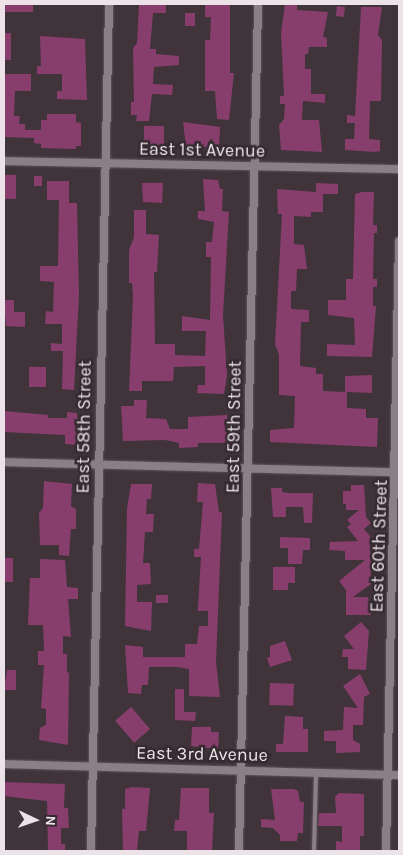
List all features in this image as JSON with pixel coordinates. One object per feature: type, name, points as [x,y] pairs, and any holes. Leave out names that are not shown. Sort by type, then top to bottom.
[{"type":"street","name":"East 58th Street","points":[[91,851],[109,4]]},
{"type":"street","name":"East 59th Street","points":[[239,851],[258,4]]},
{"type":"street","name":"East 1st Avenue","points":[[4,161],[399,169]]},
{"type":"street","name":"East 60th Street","points":[[386,851],[397,472],[399,241]]},
{"type":"street","points":[[4,462],[99,466],[397,472]]},
{"type":"street","name":"East 3rd Avenue","points":[[4,764],[240,769],[399,775]]},
{"type":"lane","points":[[314,851],[316,772]]},
{"type":"building","points":[[4,4],[33,4],[33,12],[4,12]]},
{"type":"building","points":[[139,4],[166,4],[166,13],[153,13],[150,49],[156,49],[156,54],[179,56],[179,65],[154,67],[153,84],[173,85],[172,95],[152,94],[149,121],[136,121],[137,115],[131,115],[131,102],[134,102],[133,48],[137,43]]},
{"type":"building","points":[[205,4],[230,4],[230,73],[234,73],[229,120],[217,119],[215,91],[205,91],[205,40],[210,40],[211,17],[205,17]]},
{"type":"building","points":[[285,4],[297,4],[297,10],[328,12],[323,37],[327,38],[327,47],[309,47],[308,54],[305,54],[305,69],[311,69],[311,94],[325,94],[325,103],[303,101],[302,120],[319,120],[322,152],[281,150],[279,125],[284,119],[285,104],[280,104],[280,96],[284,96],[281,33]]},
{"type":"building","points":[[337,6],[345,7],[344,17],[336,16]]},
{"type":"building","points":[[361,7],[382,7],[378,35],[382,40],[381,101],[370,101],[369,139],[380,140],[380,151],[375,152],[345,150],[345,139],[354,139],[355,123],[347,123],[347,115],[355,116]]},
{"type":"building","points":[[185,13],[195,13],[195,26],[185,26]]},
{"type":"building","points":[[4,33],[11,33],[11,60],[4,60]]},
{"type":"building","points":[[40,36],[85,39],[87,100],[57,99],[57,91],[62,91],[62,74],[37,74],[37,66],[41,66]]},
{"type":"building","points":[[4,74],[31,74],[31,91],[15,91],[14,116],[20,116],[19,124],[25,124],[25,130],[41,130],[41,120],[47,120],[47,114],[76,114],[76,122],[81,123],[81,146],[76,146],[76,149],[41,148],[41,144],[34,143],[34,138],[4,137]]},
{"type":"building","points":[[183,122],[220,127],[219,147],[186,147]]},
{"type":"building","points":[[144,126],[164,126],[164,145],[144,145]]},
{"type":"building","points":[[4,175],[16,175],[16,199],[4,199]]},
{"type":"building","points":[[34,176],[42,176],[42,186],[34,186]]},
{"type":"building","points":[[203,179],[218,180],[220,189],[223,189],[222,211],[229,212],[223,315],[227,375],[224,394],[197,393],[198,385],[205,385],[205,366],[174,367],[173,381],[142,381],[142,391],[129,391],[133,296],[132,283],[129,283],[129,250],[134,237],[134,210],[146,210],[146,234],[159,235],[157,272],[154,272],[155,344],[175,344],[175,355],[205,356],[206,331],[182,331],[182,316],[210,320],[211,257],[206,257],[206,242],[212,242],[214,222],[198,219],[198,211],[205,211]]},
{"type":"building","points":[[47,181],[69,181],[69,203],[77,203],[79,295],[74,390],[62,389],[63,351],[51,351],[51,343],[62,344],[62,324],[45,324],[46,311],[53,312],[54,282],[40,281],[40,266],[58,266],[59,200],[47,200]]},
{"type":"building","points":[[142,183],[163,183],[162,203],[143,202]]},
{"type":"building","points":[[316,183],[338,184],[338,194],[323,194],[323,212],[311,212],[311,217],[294,216],[294,244],[304,245],[307,269],[297,269],[296,291],[291,291],[291,309],[309,310],[309,322],[301,322],[300,366],[316,368],[316,374],[323,374],[323,391],[345,392],[345,376],[372,375],[372,393],[347,392],[347,408],[366,409],[366,418],[378,418],[377,447],[270,442],[270,430],[294,428],[295,396],[279,395],[279,355],[275,344],[282,214],[278,214],[277,189],[316,192]]},
{"type":"building","points":[[374,192],[373,225],[377,225],[377,233],[374,233],[373,279],[377,279],[377,287],[373,287],[373,306],[376,306],[372,357],[327,356],[327,344],[355,345],[354,318],[328,315],[328,300],[346,300],[346,279],[353,279],[355,194]]},
{"type":"building","points":[[4,300],[14,300],[14,312],[25,312],[25,327],[6,326]]},
{"type":"building","points":[[29,367],[46,367],[46,387],[29,387]]},
{"type":"building","points":[[134,400],[147,400],[146,418],[166,419],[170,429],[188,429],[188,417],[227,415],[228,443],[198,443],[198,447],[179,448],[179,443],[165,440],[123,441],[121,406],[134,406]]},
{"type":"building","points":[[4,411],[48,415],[48,418],[67,418],[67,412],[77,413],[79,445],[65,444],[65,435],[4,432]]},
{"type":"building","points":[[44,481],[72,484],[71,506],[76,509],[76,529],[71,529],[69,556],[59,555],[59,545],[40,545],[39,513],[43,508]]},
{"type":"building","points":[[198,483],[215,484],[219,512],[222,512],[216,662],[220,697],[189,696],[189,669],[177,667],[149,667],[148,685],[142,685],[141,694],[128,693],[125,645],[143,647],[143,657],[185,657],[185,644],[197,644],[199,626],[208,626],[208,611],[198,611],[201,557],[194,557],[194,549],[199,549],[203,502],[197,502]]},
{"type":"building","points":[[131,484],[152,484],[151,499],[147,499],[146,514],[154,514],[153,532],[145,532],[143,563],[150,563],[151,584],[137,585],[137,602],[152,602],[151,631],[125,626],[127,509]]},
{"type":"building","points":[[351,485],[364,485],[366,517],[371,523],[364,529],[370,536],[371,584],[353,597],[368,597],[371,615],[346,615],[346,590],[339,581],[365,560],[345,560],[345,551],[329,550],[330,542],[358,541],[347,527],[351,524],[347,520],[359,510],[346,510],[346,504],[343,504],[343,491],[351,491]]},
{"type":"building","points":[[271,488],[282,488],[282,492],[289,493],[313,493],[312,523],[304,523],[303,507],[286,507],[286,517],[273,517]]},
{"type":"building","points":[[280,537],[310,538],[310,550],[303,550],[302,564],[288,564],[288,548],[280,548]]},
{"type":"building","points":[[4,558],[13,558],[13,582],[4,582]]},
{"type":"building","points":[[40,559],[65,560],[67,587],[78,588],[78,599],[68,599],[71,637],[63,636],[63,654],[67,654],[67,672],[69,673],[68,745],[39,740],[40,728],[46,725],[46,709],[41,708],[44,665],[38,665],[38,651],[44,651],[43,625],[28,625],[30,578],[40,578]]},
{"type":"building","points":[[273,567],[295,567],[295,583],[288,583],[288,590],[273,590]]},
{"type":"building","points":[[156,595],[168,595],[168,603],[156,603]]},
{"type":"building","points":[[361,622],[369,631],[366,670],[348,669],[348,657],[342,657],[343,649],[354,649],[344,636]]},
{"type":"building","points":[[285,641],[292,660],[270,667],[267,658],[270,657],[270,646]]},
{"type":"building","points":[[7,670],[16,670],[16,690],[4,690]]},
{"type":"building","points":[[360,674],[370,694],[364,697],[363,725],[353,725],[353,740],[360,744],[360,752],[336,753],[336,741],[324,741],[324,731],[343,730],[344,707],[358,708],[343,686]]},
{"type":"building","points":[[270,683],[294,684],[293,706],[269,705]]},
{"type":"building","points":[[175,689],[184,689],[184,712],[196,712],[195,721],[175,720]]},
{"type":"building","points":[[131,707],[150,729],[134,743],[115,721]]},
{"type":"building","points":[[285,716],[303,717],[303,729],[308,729],[308,752],[276,752],[276,744],[283,744]]},
{"type":"building","points":[[192,727],[211,727],[211,732],[219,732],[218,749],[191,746]]},
{"type":"building","points":[[4,782],[65,784],[64,808],[68,808],[69,828],[61,828],[61,844],[65,844],[65,851],[48,851],[47,801],[4,796]]},
{"type":"building","points":[[132,787],[150,788],[146,831],[139,831],[137,851],[123,851],[122,809],[125,809],[125,789]]},
{"type":"building","points":[[181,788],[209,788],[209,813],[214,813],[212,851],[187,851],[187,831],[174,831],[175,820],[179,820]]},
{"type":"building","points":[[271,789],[294,789],[298,791],[300,802],[304,802],[303,833],[298,833],[297,841],[280,841],[280,835],[273,828],[261,827],[261,819],[275,820]]},
{"type":"building","points":[[339,793],[364,794],[364,836],[360,836],[360,851],[336,851],[336,841],[342,842],[342,826],[318,826],[319,813],[336,813],[335,797]]}]
